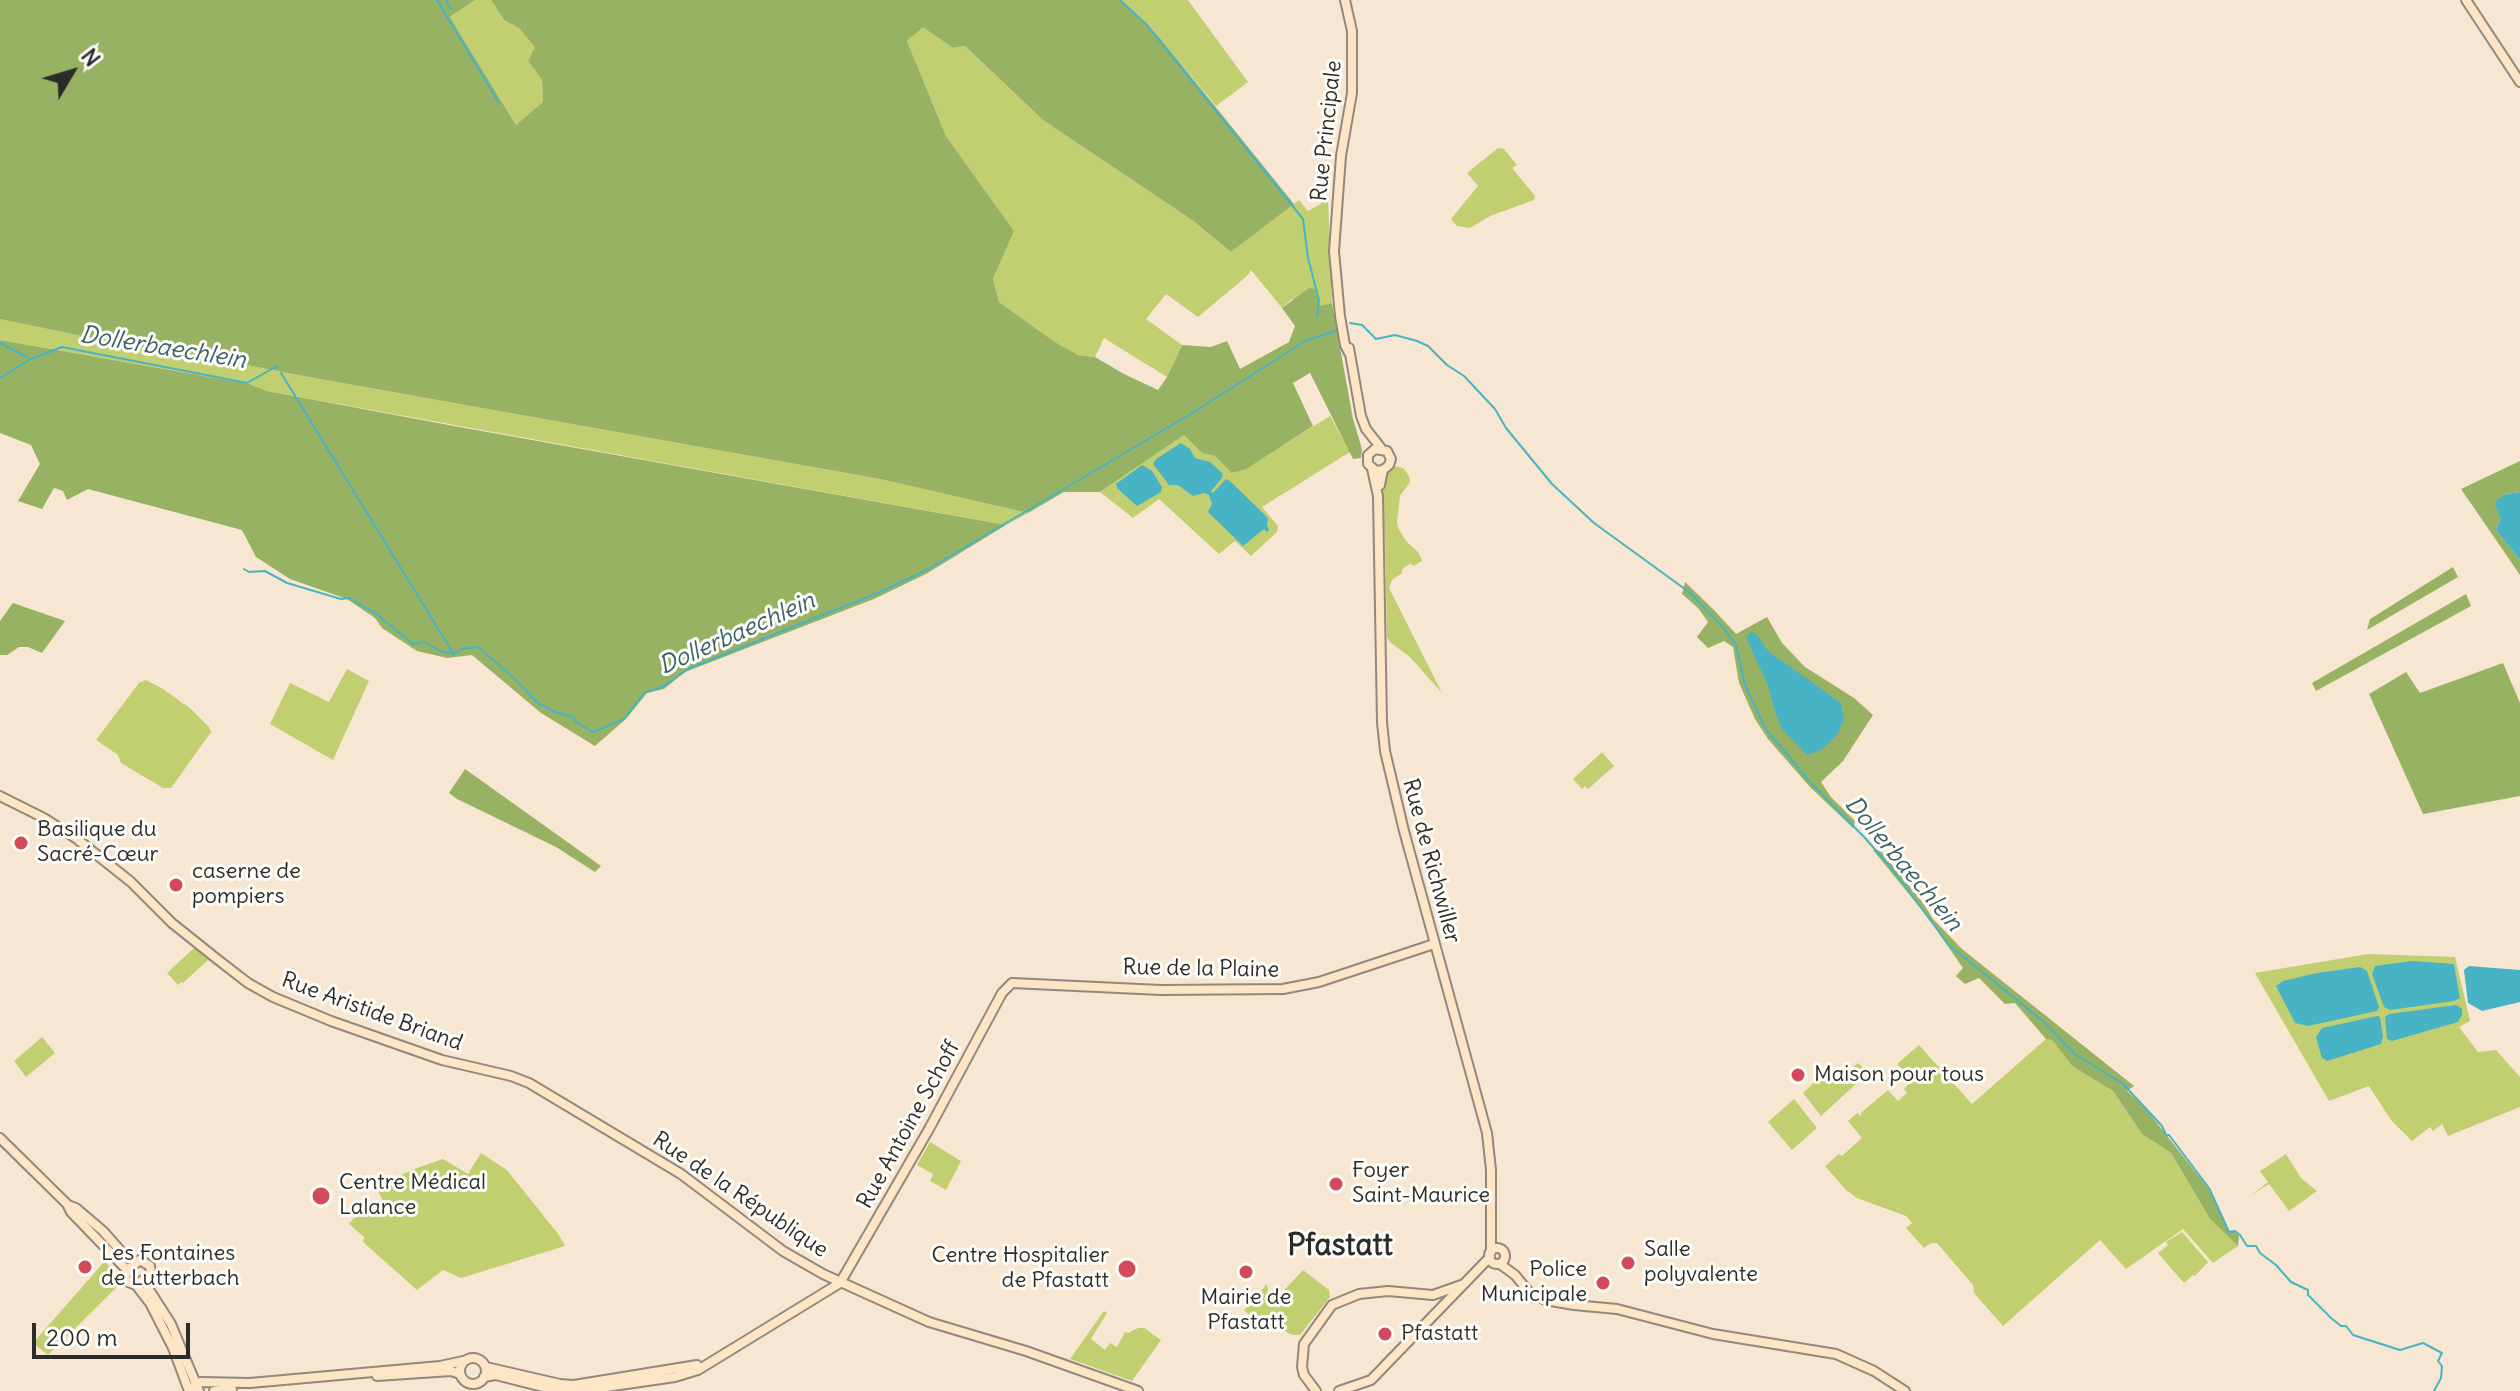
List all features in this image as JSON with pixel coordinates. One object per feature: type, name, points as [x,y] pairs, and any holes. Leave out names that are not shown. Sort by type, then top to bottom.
[{"type":"main road","name":"Rue Principale","points":[[1345,0],[1352,31],[1352,93],[1341,156],[1334,251],[1345,345],[1358,407],[1366,429]]},
{"type":"main road","points":[[2466,0],[2520,82]]},
{"type":"main road","points":[[1366,429],[1391,459],[1383,470],[1372,469],[1367,461],[1366,429]]},
{"type":"main road","points":[[1369,453],[1381,448]]},
{"type":"main road","name":"Rue de Richwiller","points":[[1372,469],[1378,496],[1385,751],[1434,944],[1487,1133],[1496,1257]]},
{"type":"main road","name":"Rue de Richwiller","points":[[1378,496],[1383,470]]},
{"type":"main road","name":"Rue Aristide Briand","points":[[0,796],[77,839],[131,882],[165,917],[206,951],[248,983],[273,997],[442,1060],[511,1076]]},
{"type":"main road","name":"Rue de la Plaine","points":[[1008,985],[1016,982],[1161,990],[1283,989],[1319,982],[1434,944]]},
{"type":"main road","name":"Rue Antoine Schoff","points":[[840,1283],[1008,985]]},
{"type":"main road","name":"Rue de la République","points":[[511,1076],[548,1094],[667,1165],[783,1251],[840,1283],[929,1322],[1026,1351],[1138,1391]]},
{"type":"main road","points":[[0,1138],[68,1205],[71,1212],[127,1270]]},
{"type":"main road","points":[[68,1205],[103,1231],[126,1257],[136,1262],[145,1261],[150,1266],[152,1271],[147,1278],[136,1285]]},
{"type":"main road","points":[[1339,1391],[1371,1380],[1464,1284],[1496,1257],[1531,1293],[1546,1303],[1617,1310],[1713,1334],[1836,1354],[1874,1371],[1905,1391]]},
{"type":"main road","points":[[136,1262],[127,1270],[125,1278],[143,1292],[164,1328],[190,1391],[198,1387],[230,1384],[304,1380],[441,1371],[460,1374],[472,1384],[481,1381],[486,1367],[475,1357],[440,1366],[304,1380],[214,1391]]},
{"type":"main road","points":[[147,1278],[148,1288],[171,1324],[198,1387]]},
{"type":"main road","points":[[579,1391],[675,1377],[698,1370],[840,1283]]},
{"type":"main road","points":[[1316,1391],[1304,1375],[1304,1344],[1332,1305],[1359,1294],[1388,1291],[1433,1295],[1464,1284]]},
{"type":"main road","points":[[460,1374],[463,1361]]},
{"type":"main road","points":[[486,1367],[574,1385],[705,1364]]},
{"type":"main road","points":[[484,1377],[496,1375],[571,1391]]},
{"type":"green space","points":[[0,0],[475,0],[450,17],[516,125],[543,102],[542,80],[528,61],[535,47],[519,28],[504,20],[491,0],[1121,0],[1160,38],[1294,204],[1231,252],[1192,220],[1043,120],[965,46],[953,48],[923,27],[907,41],[946,136],[1014,231],[993,279],[999,302],[1078,355],[1095,357],[1158,390],[1182,345],[1211,347],[1227,341],[1240,369],[1289,342],[1295,326],[1282,308],[1309,288],[1315,289],[1320,306],[1332,303],[1353,419],[1362,449],[1361,458],[1353,459],[1310,373],[1293,383],[1313,426],[1246,469],[1232,473],[1215,456],[1202,453],[1184,435],[1100,492],[1064,492],[1028,513],[880,479],[171,350],[134,347],[0,319]]},
{"type":"green space","points":[[475,0],[491,0],[504,20],[519,28],[536,47],[528,61],[542,80],[543,103],[516,125],[450,17]]},
{"type":"green space","points":[[1121,0],[1188,0],[1248,82],[1216,106],[1160,38]]},
{"type":"green space","points":[[923,26],[953,48],[965,46],[1043,120],[1192,220],[1231,252],[1299,200],[1308,211],[1321,204],[1322,198],[1328,200],[1332,303],[1320,307],[1292,299],[1282,308],[1251,270],[1198,317],[1166,294],[1146,319],[1182,345],[1167,377],[1104,338],[1095,357],[1078,355],[1055,342],[999,302],[993,279],[1014,231],[946,136],[907,41]]},
{"type":"green space","points":[[1498,148],[1504,149],[1517,165],[1512,168],[1535,196],[1534,200],[1490,216],[1470,228],[1457,226],[1451,219],[1478,186],[1467,173]]},
{"type":"green space","points":[[0,319],[134,347],[171,350],[880,479],[1028,513],[1006,525],[267,391],[249,384],[0,340]]},
{"type":"green space","points":[[0,340],[249,384],[267,391],[454,426],[1006,525],[926,574],[874,599],[685,672],[664,689],[647,693],[626,719],[595,746],[541,713],[472,655],[447,658],[417,651],[382,628],[375,618],[347,599],[290,579],[256,557],[242,530],[88,489],[67,500],[63,491],[54,488],[42,509],[18,501],[40,464],[31,445],[0,433]]},
{"type":"green space","points":[[1330,416],[1350,452],[1262,507],[1278,526],[1277,532],[1251,556],[1235,541],[1219,554],[1159,499],[1133,518],[1100,492],[1184,435],[1202,453],[1215,456],[1233,473]]},
{"type":"green space","points":[[2520,461],[2520,492],[2505,494],[2496,530],[2520,560],[2520,575],[2461,489]]},
{"type":"green space","points":[[1395,466],[1403,468],[1410,482],[1400,496],[1397,523],[1422,561],[1402,569],[1389,588],[1442,693],[1387,637],[1381,492],[1385,473]]},
{"type":"green space","points":[[2453,567],[2458,577],[2367,630],[2370,619]]},
{"type":"green space","points":[[1685,582],[1736,634],[1767,617],[1782,643],[1805,667],[1854,698],[1873,715],[1843,761],[1821,782],[1855,821],[1853,828],[1810,787],[1768,739],[1739,683],[1733,647],[1724,641],[1708,648],[1697,637],[1708,622],[1682,594]]},
{"type":"green space","points":[[2466,594],[2471,606],[2316,691],[2312,683]]},
{"type":"green space","points":[[13,603],[65,621],[42,653],[19,647],[7,655],[0,655],[0,621]]},
{"type":"green space","points":[[2503,663],[2520,703],[2520,796],[2423,814],[2369,694],[2406,672],[2420,693]]},
{"type":"green space","points":[[347,669],[369,681],[333,760],[270,724],[290,683],[329,702]]},
{"type":"green space","points":[[146,680],[191,709],[211,732],[171,788],[163,788],[121,763],[118,755],[96,740],[139,683]]},
{"type":"green space","points":[[1602,752],[1614,766],[1588,789],[1585,786],[1582,789],[1573,779]]},
{"type":"green space","points":[[465,769],[601,866],[595,872],[556,847],[457,799],[449,793]]},
{"type":"green space","points":[[1873,850],[1880,850],[1933,919],[1962,949],[2134,1086],[2127,1091],[2146,1109],[2208,1188],[2229,1232],[2239,1236],[2238,1246],[2210,1219],[2171,1153],[2142,1134],[2113,1091],[2072,1066],[2052,1040],[2046,1039],[2015,1003],[2005,1004],[1979,978],[1965,984],[1956,976],[1963,968],[1926,915]]},
{"type":"green space","points":[[194,948],[209,959],[178,985],[167,973]]},
{"type":"green space","points":[[2368,954],[2455,957],[2470,1021],[2459,1027],[2478,1052],[2496,1050],[2520,1077],[2520,1107],[2448,1136],[2442,1124],[2433,1131],[2430,1127],[2412,1141],[2391,1120],[2369,1086],[2329,1101],[2255,973]]},
{"type":"green space","points":[[42,1037],[55,1053],[26,1077],[14,1061]]},
{"type":"green space","points":[[2046,1039],[2052,1040],[2072,1066],[2113,1091],[2142,1134],[2171,1153],[2210,1219],[2238,1246],[2213,1263],[2183,1229],[2126,1269],[2100,1240],[2003,1326],[1937,1243],[1924,1248],[1906,1228],[1912,1223],[1906,1216],[1857,1198],[1825,1166],[1862,1138],[1848,1121],[1857,1113],[1861,1116],[1888,1090],[1898,1101],[1907,1093],[1904,1089],[1912,1081],[1897,1064],[1919,1045],[1972,1104]]},
{"type":"green space","points":[[1858,1063],[1868,1073],[1821,1116],[1803,1093],[1825,1072],[1836,1083]]},
{"type":"green space","points":[[1794,1099],[1817,1128],[1792,1150],[1768,1122]]},
{"type":"green space","points":[[930,1142],[961,1161],[946,1190],[930,1181],[933,1174],[917,1165]]},
{"type":"green space","points":[[481,1153],[507,1170],[565,1246],[461,1278],[443,1270],[417,1290],[363,1242],[364,1237],[349,1224],[354,1218],[371,1213],[384,1203],[376,1186],[443,1159],[468,1174]]},
{"type":"green space","points":[[2286,1154],[2301,1178],[2317,1191],[2289,1211],[2269,1184],[2251,1195],[2268,1182],[2260,1171]]},
{"type":"green space","points":[[2182,1232],[2208,1262],[2184,1283],[2158,1253],[2168,1245],[2166,1242]]},
{"type":"green space","points":[[105,1261],[122,1282],[48,1355],[33,1343]]},
{"type":"green space","points":[[1303,1270],[1329,1290],[1330,1297],[1300,1335],[1253,1318],[1244,1310],[1267,1284],[1268,1291],[1277,1298]]},
{"type":"green space","points":[[1104,1311],[1107,1313],[1091,1339],[1105,1350],[1110,1343],[1117,1347],[1125,1332],[1138,1328],[1144,1328],[1161,1340],[1132,1381],[1070,1359]]},
{"type":"water","points":[[1181,443],[1190,449],[1195,458],[1210,462],[1223,474],[1211,491],[1213,493],[1226,479],[1230,481],[1268,518],[1267,532],[1264,529],[1243,546],[1208,512],[1212,504],[1209,495],[1193,496],[1178,485],[1169,485],[1153,464]]},
{"type":"water","points":[[1142,465],[1152,471],[1162,487],[1161,492],[1137,506],[1116,484]]},
{"type":"water","points":[[2520,492],[2520,560],[2496,530],[2501,518],[2495,506],[2496,501],[2506,494]]},
{"type":"water","points":[[1752,632],[1768,651],[1841,703],[1844,720],[1837,735],[1821,750],[1807,755],[1782,729],[1769,688],[1746,637]]},
{"type":"water","points":[[2412,961],[2454,964],[2460,998],[2390,1010],[2384,1007],[2372,974],[2375,966]]},
{"type":"water","points":[[2469,966],[2520,970],[2520,1002],[2482,1011],[2468,1003],[2464,970]]},
{"type":"water","points":[[2360,967],[2367,971],[2379,1007],[2377,1011],[2308,1026],[2295,1023],[2276,986],[2283,981],[2317,973]]},
{"type":"water","points":[[2456,1005],[2462,1009],[2458,1022],[2392,1041],[2387,1039],[2385,1017],[2389,1014]]},
{"type":"water","points":[[2380,1017],[2383,1037],[2381,1044],[2327,1061],[2322,1058],[2316,1037],[2322,1028]]},
{"type":"waterway","points":[[437,0],[499,103]]},
{"type":"waterway","points":[[446,0],[451,9]]},
{"type":"waterway","points":[[1120,0],[1147,25],[1303,219],[1308,258],[1319,300],[1317,317]]},
{"type":"waterway","name":"Dollerbaechlein","points":[[1350,323],[1362,325],[1376,339],[1395,335],[1428,346],[1447,365],[1464,376],[1495,409],[1506,428],[1552,484],[1594,523],[1689,592],[1736,645],[1745,685],[1765,728],[1809,781],[1892,869],[1949,945],[2044,1022],[2075,1054],[2123,1084],[2162,1126],[2209,1188],[2229,1232],[2235,1231],[2247,1246],[2256,1246],[2291,1282],[2308,1290],[2308,1295],[2331,1318],[2346,1326],[2353,1335],[2400,1350],[2423,1343],[2442,1353],[2438,1361],[2442,1366],[2441,1378],[2434,1391]]},
{"type":"waterway","name":"Dollerbaechlein","points":[[453,654],[478,647],[538,703],[573,717],[593,732],[624,719],[644,693],[664,686],[688,669],[925,571],[1194,412],[1305,341],[1336,331]]},
{"type":"waterway","points":[[0,343],[27,357]]},
{"type":"waterway","name":"Dollerbaechlein","points":[[0,378],[31,359],[62,347],[247,383],[278,368]]},
{"type":"waterway","name":"Dollerbaechlein","points":[[281,373],[453,653]]},
{"type":"waterway","points":[[244,569],[249,572],[265,571],[287,583],[341,599],[349,598],[375,613],[413,644],[424,642],[453,654]]},
{"type":"place","name":"Basilique du Sacré-Cœur","points":[[21,843]]},
{"type":"place","name":"caserne de pompiers","points":[[176,885]]},
{"type":"place","name":"Maison pour tous","points":[[1798,1075]]},
{"type":"place","name":"Foyer Saint-Maurice","points":[[1336,1184]]},
{"type":"place","name":"Centre Médical Lalance","points":[[321,1196]]},
{"type":"place","name":"Salle polyvalente","points":[[1628,1263]]},
{"type":"place","name":"Les Fontaines de Lutterbach","points":[[85,1267]]},
{"type":"place","name":"Centre Hospitalier de Pfastatt","points":[[1127,1269]]},
{"type":"place","name":"Mairie de Pfastatt","points":[[1246,1272]]},
{"type":"place","name":"Police Municipale","points":[[1603,1283]]},
{"type":"place","name":"Pfastatt","points":[[1385,1334]]},
{"type":"district","name":"Pfastatt","points":[[1340,1246]]}]
